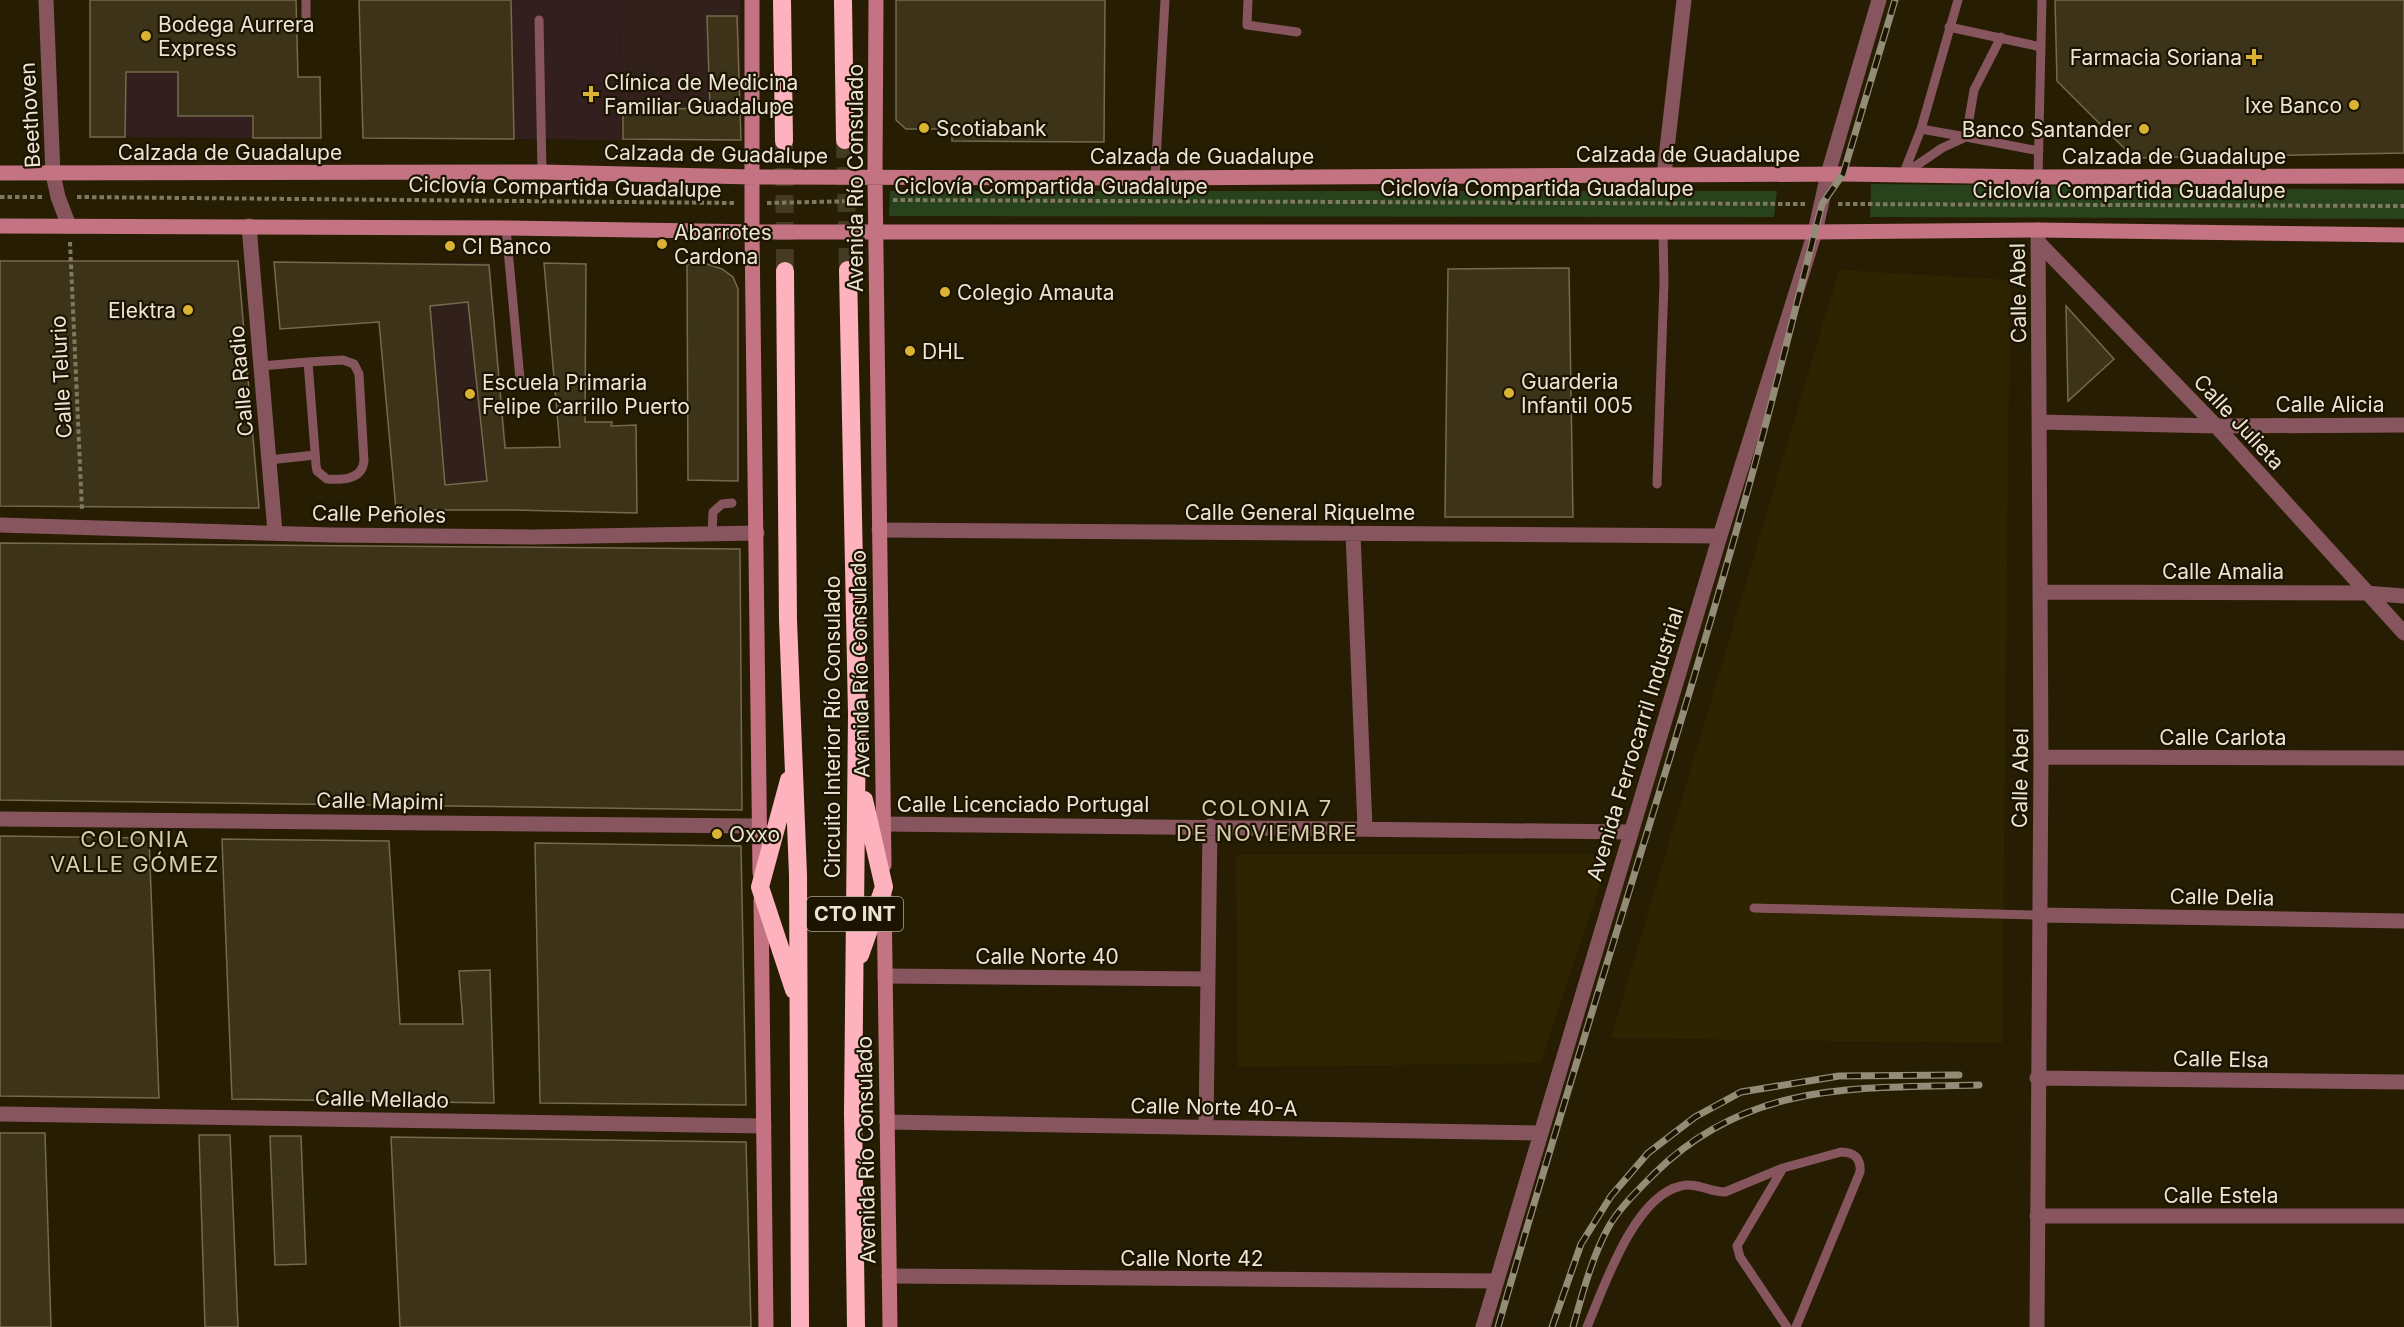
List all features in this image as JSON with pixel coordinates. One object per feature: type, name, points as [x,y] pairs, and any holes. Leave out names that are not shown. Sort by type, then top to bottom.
[{"type":"highway","points":[[782,0],[784,141]]},
{"type":"highway","points":[[843,0],[845,140]]},
{"type":"highway","name":"Circuito Interior Río Consulado","points":[[785,270],[788,620],[792,767],[797,843],[800,1327]]},
{"type":"highway","name":"Circuito Interior Río Consulado","points":[[848,270],[857,771],[853,1113],[856,1327]]},
{"type":"highway","points":[[792,767],[760,887],[799,1005]]},
{"type":"highway","points":[[855,971],[884,887],[857,771]]},
{"type":"main road","points":[[752,0],[752,232],[766,1327]]},
{"type":"main road","name":"Avenida Río Consulado","points":[[876,0],[869,176],[875,201],[870,233],[879,530],[890,1327]]},
{"type":"main road","name":"Calzada de Guadalupe","points":[[0,173],[542,172],[752,177],[1155,178],[1828,174],[2038,177],[2404,176]]},
{"type":"main road","points":[[0,226],[506,228],[870,233],[1815,232],[2039,236],[2404,235]]},
{"type":"street","name":"Beethoven","points":[[46,0],[53,174],[58,197],[69,226]]},
{"type":"street","points":[[1664,175],[1684,0]]},
{"type":"street","name":"Avenida Ferrocarril Industrial","points":[[1483,1327],[1720,537],[1815,232],[1828,174],[1879,0]]},
{"type":"street","name":"Calle Radio","points":[[249,226],[274,532]]},
{"type":"street","name":"Calle Abel","points":[[2037,1327],[2042,592],[2039,236]]},
{"type":"street","name":"Calle Julieta","points":[[2039,236],[2404,633]]},
{"type":"street","name":"Calle Alicia","points":[[2040,422],[2216,426],[2404,425]]},
{"type":"street","name":"Calle Peñoles","points":[[0,525],[534,537],[757,533]]},
{"type":"street","name":"Calle General Riquelme","points":[[879,530],[1720,537]]},
{"type":"street","points":[[1353,533],[1365,828]]},
{"type":"street","name":"Calle Amalia","points":[[2042,592],[2366,593],[2404,596]]},
{"type":"street","name":"Calle Carlota","points":[[2041,757],[2404,758]]},
{"type":"street","name":"Calle Mapimi","points":[[0,819],[759,826]]},
{"type":"street","name":"Calle Licenciado Portugal","points":[[883,824],[1631,832]]},
{"type":"street","points":[[1206,1128],[1210,826]]},
{"type":"street","name":"Calle Delia","points":[[2039,915],[2404,921]]},
{"type":"street","name":"Calle Norte 40","points":[[885,976],[1208,979]]},
{"type":"street","name":"Calle Elsa","points":[[2037,1078],[2404,1082]]},
{"type":"street","name":"Calle Mellado","points":[[0,1114],[764,1126]]},
{"type":"street","name":"Calle Norte 40-A","points":[[887,1122],[1540,1133]]},
{"type":"street","name":"Calle Estela","points":[[2037,1216],[2404,1216]]},
{"type":"street","name":"Calle Norte 42","points":[[889,1276],[1496,1281]]},
{"type":"lane","points":[[306,0],[306,24]]},
{"type":"lane","points":[[1155,178],[1165,0]]},
{"type":"lane","points":[[1248,0],[1247,25],[1297,32]]},
{"type":"lane","points":[[1903,175],[1921,129],[1958,0]]},
{"type":"lane","points":[[2038,177],[2042,0]]},
{"type":"lane","points":[[539,20],[542,172]]},
{"type":"lane","points":[[1949,27],[2042,47]]},
{"type":"lane","points":[[1966,137],[1974,90],[2001,38]]},
{"type":"lane","points":[[1921,129],[2039,151]]},
{"type":"lane","points":[[1903,175],[1942,148],[1966,137]]},
{"type":"lane","points":[[506,228],[520,379]]},
{"type":"lane","points":[[1657,484],[1664,282],[1663,232]]},
{"type":"lane","points":[[261,366],[308,362],[343,360],[354,364],[357,368],[364,467],[356,476],[327,478],[318,471],[308,362]]},
{"type":"lane","points":[[268,460],[315,455]]},
{"type":"lane","points":[[712,533],[713,512],[722,504],[732,503]]},
{"type":"lane","points":[[1754,908],[2039,915]]},
{"type":"lane","points":[[1587,1327],[1611,1269],[1633,1226],[1662,1193],[1680,1186],[1697,1184],[1717,1192],[1725,1192],[1784,1168],[1841,1152],[1850,1152],[1857,1156],[1861,1164],[1860,1172],[1796,1327]]},
{"type":"lane","points":[[1784,1168],[1739,1240],[1737,1252],[1787,1327]]},
{"type":"path","points":[[0,197],[34,197]]},
{"type":"path","name":"Ciclovía Compartida Guadalupe","points":[[76,197],[752,203],[875,201],[1811,204]]},
{"type":"path","name":"Ciclovía Compartida Guadalupe","points":[[1853,204],[2404,206]]},
{"type":"path","name":"Calle Telurio","points":[[69,226],[82,527]]},
{"type":"shaded area","points":[[126,0],[252,0],[253,138],[125,137]]},
{"type":"shaded area","points":[[511,0],[620,0],[622,140],[514,139]]},
{"type":"shaded area","points":[[620,0],[740,0],[741,141],[622,140]]},
{"type":"shaded area","name":"Escuela Primaria Felipe Carrillo Puerto","points":[[426,263],[490,263],[513,511],[447,511]]},
{"type":"shaded area","points":[[1839,270],[2010,280],[2002,1043],[1611,1038]]},
{"type":"shaded area","points":[[1610,854],[1541,1063],[1238,1067],[1236,855]]},
{"type":"green space","points":[[1871,184],[2404,190],[2404,219],[1870,217]]},
{"type":"green space","points":[[890,191],[1777,191],[1774,217],[889,216]]},
{"type":"building","points":[[90,0],[296,0],[298,77],[320,77],[321,138],[253,138],[253,116],[178,116],[178,72],[126,72],[125,137],[90,137]]},
{"type":"building","points":[[359,0],[511,0],[514,139],[363,138]]},
{"type":"building","points":[[896,0],[1105,0],[1104,142],[952,141],[952,129],[906,129],[896,120]]},
{"type":"building","points":[[2055,0],[2404,0],[2404,153],[2134,158],[2057,81]]},
{"type":"building","points":[[707,16],[737,16],[741,140],[623,139],[623,110],[710,108]]},
{"type":"building","points":[[0,261],[238,261],[259,508],[0,506]]},
{"type":"building","points":[[274,262],[489,265],[505,448],[560,447],[544,263],[586,264],[585,422],[612,422],[611,426],[636,425],[637,513],[396,510],[379,322],[280,329]],"holes":[[[468,302],[487,481],[445,485],[430,306]]]},
{"type":"building","points":[[687,264],[707,264],[722,269],[733,277],[738,289],[738,481],[688,480]]},
{"type":"building","name":"Guarderia Infantil 005","points":[[1569,268],[1573,517],[1445,517],[1448,269]]},
{"type":"building","points":[[2066,306],[2114,359],[2068,401]]},
{"type":"building","points":[[0,543],[740,549],[742,810],[0,800]]},
{"type":"building","points":[[0,836],[149,838],[159,1098],[0,1096]]},
{"type":"building","points":[[222,839],[389,841],[400,1024],[463,1024],[459,971],[490,970],[494,1103],[232,1099]]},
{"type":"building","points":[[535,843],[741,846],[746,1105],[540,1103]]},
{"type":"building","points":[[0,1133],[45,1133],[51,1327],[0,1327]]},
{"type":"building","points":[[199,1135],[230,1135],[238,1327],[205,1327]]},
{"type":"building","points":[[270,1136],[301,1136],[306,1264],[275,1265]]},
{"type":"building","points":[[391,1137],[746,1142],[751,1327],[400,1327]]},
{"type":"tunnel","points":[[845,140],[848,270]]},
{"type":"tunnel","points":[[784,141],[785,271]]},
{"type":"railway","points":[[1498,1327],[1728,559],[1767,419],[1822,204],[1843,174],[1895,0]]},
{"type":"railway","points":[[1552,1327],[1581,1244],[1611,1196],[1648,1153],[1695,1117],[1741,1092],[1839,1076],[1959,1075]]},
{"type":"railway","points":[[1573,1327],[1592,1264],[1602,1239],[1618,1213],[1655,1173],[1691,1143],[1728,1121],[1767,1106],[1806,1096],[1890,1087],[1979,1085]]},
{"type":"place","name":"Bodega Aurrera Express","points":[[146,36]]},
{"type":"place","name":"Farmacia Soriana","points":[[2254,57]]},
{"type":"place","name":"Clínica de Medicina Familiar Guadalupe","points":[[591,94]]},
{"type":"place","name":"Ixe Banco","points":[[2354,105]]},
{"type":"place","name":"Scotiabank","points":[[924,128]]},
{"type":"place","name":"Banco Santander","points":[[2144,129]]},
{"type":"place","name":"Abarrotes Cardona","points":[[662,244]]},
{"type":"place","name":"CI Banco","points":[[450,246]]},
{"type":"place","name":"Colegio Amauta","points":[[945,292]]},
{"type":"place","name":"Elektra","points":[[188,310]]},
{"type":"place","name":"DHL","points":[[910,351]]},
{"type":"place","name":"Guarderia Infantil 005","points":[[1509,393]]},
{"type":"place","name":"Escuela Primaria Felipe Carrillo Puerto","points":[[470,394]]},
{"type":"place","name":"Oxxo","points":[[717,834]]},
{"type":"district","name":"COLONIA 7 DE NOVIEMBRE","points":[[1267,820]]},
{"type":"district","name":"COLONIA VALLE GÓMEZ","points":[[135,852]]}]
